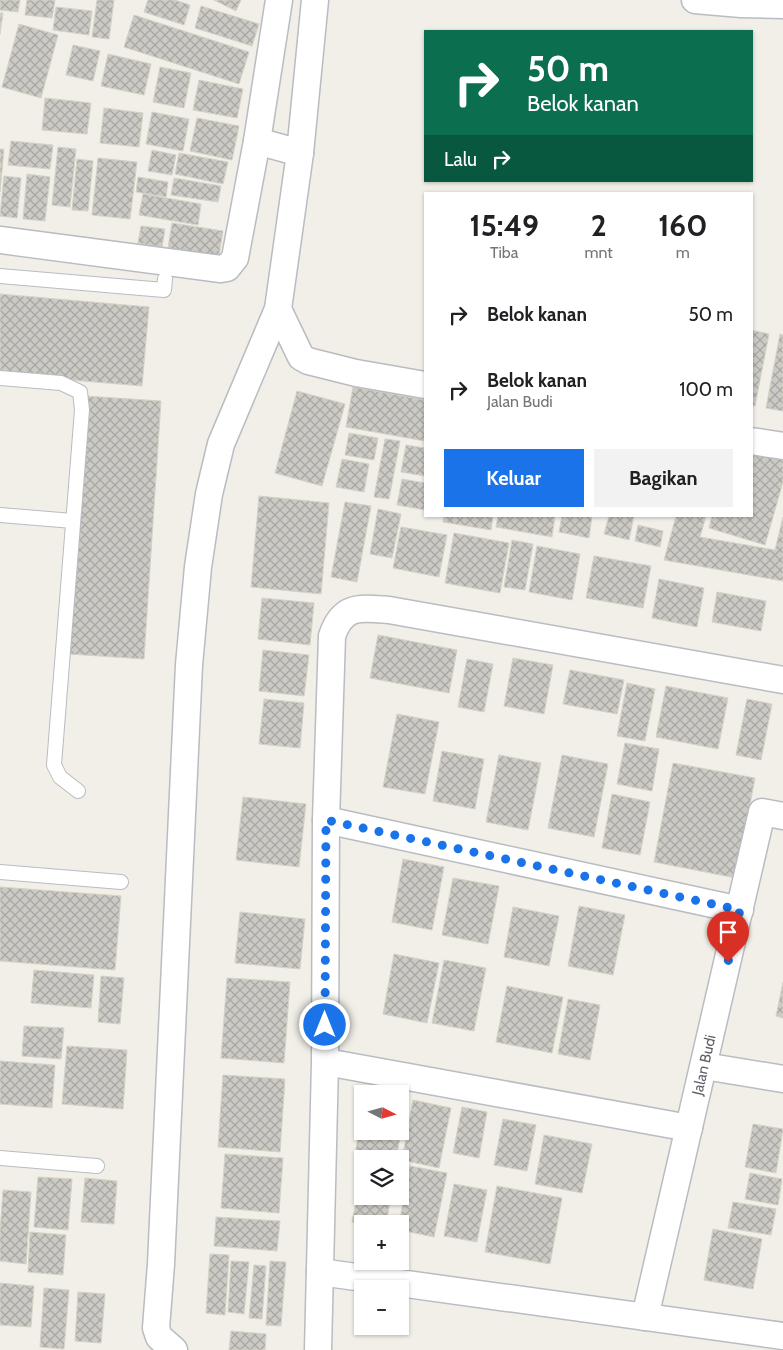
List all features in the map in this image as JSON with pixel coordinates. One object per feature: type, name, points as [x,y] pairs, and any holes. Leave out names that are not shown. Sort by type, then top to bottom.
[{"type":"street","points":[[0,240],[221,269],[227,268],[235,258],[257,141],[279,0]]},
{"type":"street","points":[[174,1350],[159,1337],[156,1328],[163,1234],[189,665],[198,567],[209,494],[221,444],[278,309],[300,153],[315,0]]},
{"type":"street","points":[[695,0],[783,5]]},
{"type":"street","points":[[257,141],[300,153]]},
{"type":"street","points":[[278,309],[301,357],[308,361],[356,373],[424,384]]},
{"type":"street","points":[[753,441],[783,446]]},
{"type":"street","points":[[318,1350],[325,1063],[326,820],[332,636],[336,625],[343,615],[354,609],[389,610],[783,680]]},
{"type":"street","name":"Jalan Budi","points":[[646,1317],[740,910],[773,814]]},
{"type":"street","points":[[326,820],[740,910]]},
{"type":"street","points":[[337,1064],[690,1128]]},
{"type":"street","points":[[704,1066],[783,1079]]},
{"type":"street","points":[[320,1272],[783,1336]]},
{"type":"lane","points":[[0,276],[164,290],[164,279]]},
{"type":"lane","points":[[0,378],[61,383],[80,392],[82,410],[54,765],[60,777],[78,791]]},
{"type":"lane","points":[[0,515],[73,521]]},
{"type":"lane","points":[[0,872],[121,882]]},
{"type":"lane","points":[[0,1158],[97,1166]]},
{"type":"building","points":[[0,0],[20,0],[18,12],[0,10]]},
{"type":"building","points":[[27,0],[55,0],[52,18],[25,15]]},
{"type":"building","points":[[97,0],[114,0],[109,39],[92,37]]},
{"type":"building","points":[[148,0],[175,0],[190,5],[184,25],[144,12]]},
{"type":"building","points":[[214,0],[241,0],[236,11]]},
{"type":"building","points":[[201,6],[259,24],[252,46],[195,28]]},
{"type":"building","points":[[56,7],[92,11],[89,35],[53,30]]},
{"type":"building","points":[[0,13],[3,13],[0,34]]},
{"type":"building","points":[[134,15],[249,52],[239,84],[124,47]]},
{"type":"building","points":[[19,24],[58,35],[41,98],[2,87]]},
{"type":"building","points":[[73,45],[100,51],[93,81],[66,75]]},
{"type":"building","points":[[108,54],[151,64],[144,95],[101,86]]},
{"type":"building","points":[[160,67],[191,73],[184,108],[153,102]]},
{"type":"building","points":[[199,80],[243,89],[237,118],[193,110]]},
{"type":"building","points":[[45,98],[91,103],[87,134],[42,130]]},
{"type":"building","points":[[104,108],[143,113],[139,147],[100,143]]},
{"type":"building","points":[[152,112],[189,119],[183,151],[146,144]]},
{"type":"building","points":[[197,118],[239,126],[232,160],[190,151]]},
{"type":"building","points":[[11,141],[53,145],[50,169],[8,165]]},
{"type":"building","points":[[58,147],[76,149],[70,207],[52,205]]},
{"type":"building","points":[[0,149],[4,149],[0,192]]},
{"type":"building","points":[[152,150],[176,155],[172,175],[148,171]]},
{"type":"building","points":[[179,153],[228,162],[223,184],[175,174]]},
{"type":"building","points":[[98,158],[137,162],[130,219],[92,215]]},
{"type":"building","points":[[77,159],[93,161],[88,211],[72,210]]},
{"type":"building","points":[[27,174],[50,177],[45,221],[23,219]]},
{"type":"building","points":[[4,176],[21,178],[17,218],[0,216]]},
{"type":"building","points":[[138,177],[168,182],[166,197],[136,192]]},
{"type":"building","points":[[174,178],[221,186],[218,202],[171,195]]},
{"type":"building","points":[[143,194],[201,204],[198,225],[139,215]]},
{"type":"building","points":[[172,223],[223,231],[219,256],[168,248]]},
{"type":"building","points":[[141,226],[165,229],[162,247],[138,243]]},
{"type":"building","points":[[0,294],[149,307],[142,386],[0,374]]},
{"type":"building","points":[[753,330],[769,334],[755,406],[753,406]]},
{"type":"building","points":[[780,334],[783,335],[783,411],[766,408]]},
{"type":"building","points":[[353,387],[424,400],[424,441],[346,427]]},
{"type":"building","points":[[297,391],[345,404],[322,486],[275,473]]},
{"type":"building","points":[[86,396],[161,401],[144,659],[69,654]]},
{"type":"building","points":[[349,433],[378,438],[374,460],[345,455]]},
{"type":"building","points":[[385,439],[400,441],[389,499],[374,497]]},
{"type":"building","points":[[406,445],[424,448],[424,476],[401,472]]},
{"type":"building","points":[[753,448],[783,457],[783,482],[765,545],[709,528],[712,517],[753,517]]},
{"type":"building","points":[[342,459],[369,464],[364,492],[336,487]]},
{"type":"building","points":[[402,479],[424,483],[424,510],[397,505]]},
{"type":"building","points":[[259,496],[329,503],[321,594],[251,587]]},
{"type":"building","points":[[345,502],[371,506],[357,582],[331,577]]},
{"type":"building","points":[[378,509],[401,514],[392,558],[370,554]]},
{"type":"building","points":[[444,517],[493,517],[491,530],[443,522]]},
{"type":"building","points":[[498,517],[555,517],[552,537],[496,527]]},
{"type":"building","points":[[562,517],[592,517],[589,538],[559,532]]},
{"type":"building","points":[[609,517],[634,517],[629,540],[604,534]]},
{"type":"building","points":[[676,517],[706,517],[700,537],[775,550],[783,517],[783,581],[664,560]]},
{"type":"building","points":[[638,525],[663,531],[660,547],[635,541]]},
{"type":"building","points":[[401,527],[447,535],[439,577],[393,568]]},
{"type":"building","points":[[454,533],[509,543],[500,593],[445,583]]},
{"type":"building","points":[[512,540],[533,544],[525,590],[504,587]]},
{"type":"building","points":[[537,546],[580,554],[572,600],[529,592]]},
{"type":"building","points":[[594,556],[651,566],[643,608],[586,598]]},
{"type":"building","points":[[659,579],[704,588],[697,627],[652,618]]},
{"type":"building","points":[[717,592],[766,601],[761,631],[712,622]]},
{"type":"building","points":[[262,598],[314,603],[310,645],[258,639]]},
{"type":"building","points":[[378,635],[457,650],[449,693],[370,678]]},
{"type":"building","points":[[263,650],[309,655],[304,696],[259,691]]},
{"type":"building","points":[[513,658],[553,665],[544,714],[504,706]]},
{"type":"building","points":[[467,659],[493,664],[484,712],[458,707]]},
{"type":"building","points":[[570,670],[624,680],[617,714],[563,704]]},
{"type":"building","points":[[627,683],[655,689],[645,741],[617,736]]},
{"type":"building","points":[[666,686],[728,698],[718,749],[656,737]]},
{"type":"building","points":[[264,699],[304,703],[300,748],[259,744]]},
{"type":"building","points":[[747,699],[772,704],[761,760],[736,755]]},
{"type":"building","points":[[397,714],[439,722],[425,794],[383,787]]},
{"type":"building","points":[[625,743],[659,749],[652,791],[617,784]]},
{"type":"building","points":[[442,751],[484,759],[475,809],[433,801]]},
{"type":"building","points":[[499,755],[541,763],[528,830],[486,822]]},
{"type":"building","points":[[562,755],[608,764],[594,837],[548,828]]},
{"type":"building","points":[[673,763],[755,778],[736,878],[654,862]]},
{"type":"building","points":[[612,794],[650,802],[640,855],[602,848]]},
{"type":"building","points":[[243,797],[306,804],[299,867],[236,860]]},
{"type":"building","points":[[403,859],[444,867],[432,930],[392,922]]},
{"type":"building","points":[[453,878],[499,886],[488,944],[442,935]]},
{"type":"building","points":[[0,887],[121,896],[115,970],[0,961]]},
{"type":"building","points":[[579,906],[625,915],[613,975],[568,966]]},
{"type":"building","points":[[513,907],[559,916],[549,966],[504,957]]},
{"type":"building","points":[[240,912],[305,919],[300,969],[235,963]]},
{"type":"building","points":[[394,954],[439,963],[427,1023],[383,1014]]},
{"type":"building","points":[[444,960],[486,968],[474,1031],[432,1023]]},
{"type":"building","points":[[34,970],[94,975],[91,1008],[31,1003]]},
{"type":"building","points":[[101,976],[124,978],[120,1024],[98,1022]]},
{"type":"building","points":[[227,978],[290,982],[284,1063],[221,1058]]},
{"type":"building","points":[[783,982],[783,1018],[776,1016]]},
{"type":"building","points":[[507,986],[563,997],[552,1053],[496,1042]]},
{"type":"building","points":[[568,999],[600,1005],[590,1060],[558,1054]]},
{"type":"building","points":[[24,1026],[64,1028],[61,1059],[22,1056]]},
{"type":"building","points":[[67,1046],[127,1050],[123,1109],[62,1104]]},
{"type":"building","points":[[0,1061],[55,1065],[52,1108],[0,1104]]},
{"type":"building","points":[[223,1075],[285,1079],[280,1152],[218,1147]]},
{"type":"building","points":[[413,1100],[451,1108],[439,1168],[409,1162],[409,1150],[404,1150],[406,1140],[409,1140],[409,1122]]},
{"type":"building","points":[[462,1107],[487,1112],[479,1158],[453,1153]]},
{"type":"building","points":[[503,1119],[536,1125],[527,1171],[494,1165]]},
{"type":"building","points":[[753,1124],[783,1129],[776,1173],[745,1167]]},
{"type":"building","points":[[544,1135],[592,1144],[582,1193],[535,1184]]},
{"type":"building","points":[[357,1140],[400,1140],[398,1150],[356,1150]]},
{"type":"building","points":[[225,1154],[283,1158],[279,1213],[221,1208]]},
{"type":"building","points":[[410,1166],[447,1173],[434,1237],[409,1232],[409,1215],[401,1215],[403,1205],[409,1205]]},
{"type":"building","points":[[750,1173],[782,1179],[778,1205],[745,1199]]},
{"type":"building","points":[[38,1177],[72,1179],[68,1230],[34,1227]]},
{"type":"building","points":[[85,1178],[117,1181],[114,1224],[81,1222]]},
{"type":"building","points":[[454,1184],[487,1190],[477,1242],[444,1236]]},
{"type":"building","points":[[497,1186],[562,1198],[550,1264],[485,1252]]},
{"type":"building","points":[[3,1190],[31,1192],[26,1264],[0,1261]]},
{"type":"building","points":[[733,1202],[776,1209],[771,1235],[728,1228]]},
{"type":"building","points":[[355,1205],[389,1205],[388,1215],[354,1215],[354,1222],[352,1222]]},
{"type":"building","points":[[216,1217],[280,1221],[277,1251],[214,1246]]},
{"type":"building","points":[[713,1229],[762,1239],[753,1289],[704,1280]]},
{"type":"building","points":[[30,1232],[66,1235],[63,1275],[28,1272]]},
{"type":"building","points":[[210,1254],[229,1255],[225,1315],[206,1313]]},
{"type":"building","points":[[231,1261],[249,1262],[244,1314],[228,1312]]},
{"type":"building","points":[[270,1261],[286,1262],[281,1326],[266,1325]]},
{"type":"building","points":[[254,1265],[266,1266],[262,1319],[249,1318]]},
{"type":"building","points":[[0,1283],[34,1286],[31,1327],[0,1325]]},
{"type":"building","points":[[44,1288],[69,1290],[64,1349],[40,1347]]},
{"type":"building","points":[[78,1292],[105,1294],[101,1343],[75,1341]]},
{"type":"building","points":[[231,1331],[266,1334],[265,1350],[229,1350]]},
{"type":"route","points":[[325,1025],[326,820],[740,910],[728,962]]}]
